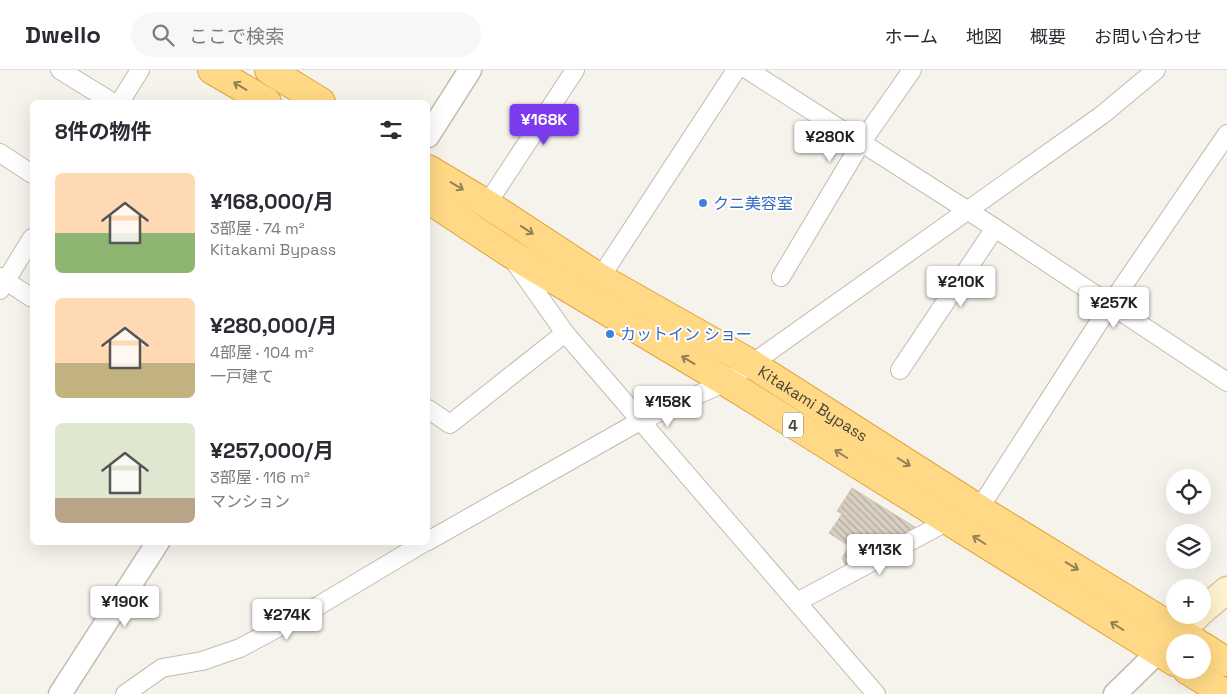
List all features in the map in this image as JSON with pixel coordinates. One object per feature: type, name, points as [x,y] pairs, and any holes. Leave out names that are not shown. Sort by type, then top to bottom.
[{"type":"highway","points":[[212,70],[264,100]]},
{"type":"highway","points":[[269,70],[318,100]]},
{"type":"highway","name":"Kitakami Bypass","points":[[430,170],[600,278],[750,364],[979,509],[1191,630]]},
{"type":"highway","name":"Kitakami Bypass","points":[[430,200],[508,252],[726,382],[1166,656]]},
{"type":"highway","points":[[1211,652],[1227,662]]},
{"type":"highway","points":[[1202,679],[1226,694]]},
{"type":"main road","points":[[1211,603],[1227,590]]},
{"type":"street","points":[[60,70],[109,100]]},
{"type":"street","points":[[121,100],[140,70]]},
{"type":"street","points":[[430,133],[470,70]]},
{"type":"street","points":[[486,204],[575,70]]},
{"type":"street","points":[[600,278],[736,70]]},
{"type":"street","points":[[748,70],[995,228],[1227,382]]},
{"type":"street","points":[[781,277],[861,144],[912,70]]},
{"type":"street","points":[[430,540],[640,420],[726,382],[1102,115],[1156,70]]},
{"type":"street","points":[[979,509],[1110,305],[1227,134]]},
{"type":"street","points":[[0,153],[30,173]]},
{"type":"street","points":[[900,370],[995,228]]},
{"type":"street","points":[[30,241],[2,283],[30,297]]},
{"type":"street","points":[[508,252],[565,334],[876,694]]},
{"type":"street","points":[[430,410],[450,424],[565,334]]},
{"type":"street","points":[[797,602],[948,521]]},
{"type":"street","points":[[60,694],[156,545]]},
{"type":"street","points":[[125,694],[162,668],[202,661],[240,648],[312,609],[421,545]]},
{"type":"street","points":[[1115,694],[1166,658]]},
{"type":"building","points":[[852,488],[918,529],[847,568],[842,558],[849,546],[829,533],[842,514],[837,511]]},
{"type":"place","name":"クニ美容室","points":[[703,203]]},
{"type":"place","name":"カットイン ショー","points":[[610,334]]}]
